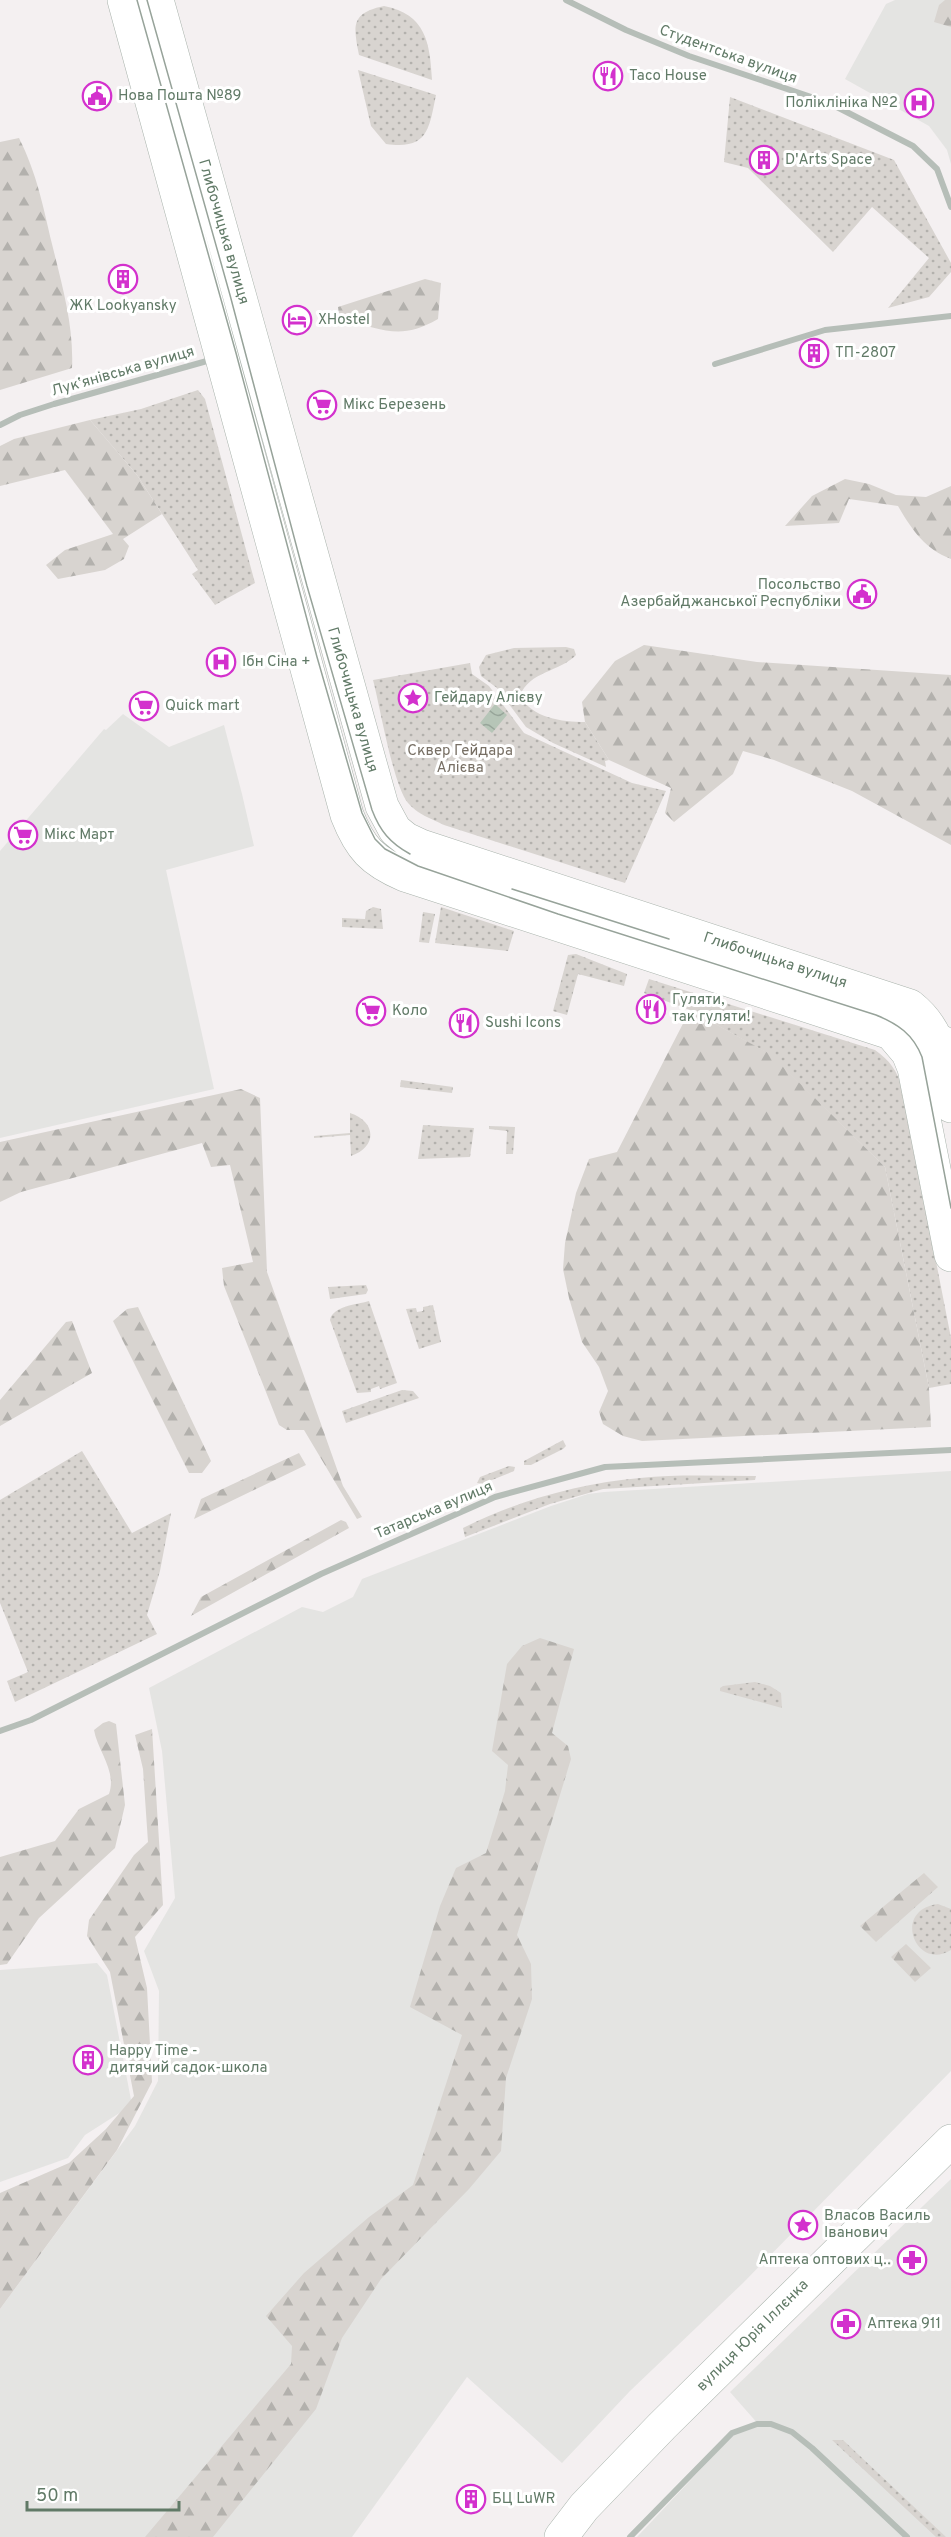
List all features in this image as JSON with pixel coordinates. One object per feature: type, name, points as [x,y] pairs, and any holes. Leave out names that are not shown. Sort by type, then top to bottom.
[{"type":"main road","name":"Глибочицька вулиця","points":[[124,0],[382,806],[395,830],[406,839],[421,846],[910,1006],[944,1044],[951,1106]]},
{"type":"main road","name":"Глибочицька вулиця","points":[[157,0],[347,815],[354,834],[372,857],[384,866],[405,875],[899,1043]]},
{"type":"main road","points":[[944,1044],[899,1043],[919,1089],[951,1255]]},
{"type":"main road","name":"вулиця Юрія Іллєнка","points":[[561,2537],[584,2507],[662,2426],[951,2141]]},
{"type":"street","name":"Студентська вулиця","points":[[566,0],[626,30],[689,56],[829,103],[913,146],[937,169],[951,207]]},
{"type":"street","points":[[715,364],[825,330],[951,316]]},
{"type":"street","name":"Лукʼянівська вулиця","points":[[0,425],[20,415],[54,404],[238,352]]},
{"type":"street","name":"Татарська вулиця","points":[[0,1731],[31,1719],[321,1574],[495,1497],[605,1467],[951,1450]]},
{"type":"street","points":[[630,2537],[732,2433],[757,2424],[771,2424],[799,2438],[907,2537]]},
{"type":"shaded area","name":"Поліклініка №2","points":[[895,0],[951,0],[951,164],[947,150],[929,126],[845,79],[886,4]]},
{"type":"shaded area","points":[[123,714],[169,747],[224,725],[242,794],[254,846],[166,870],[214,1089],[0,1138],[0,851],[104,729],[106,730]]},
{"type":"shaded area","points":[[951,1471],[951,2071],[743,2283],[630,2391],[562,2463],[467,2377],[352,2537],[0,2537],[0,2309],[135,2126],[158,2081],[159,1991],[144,1951],[175,1898],[162,1751],[149,1688],[302,1607],[323,1612],[353,1597],[362,1579],[588,1494]]},
{"type":"shaded area","points":[[97,1963],[107,1975],[132,2105],[85,2135],[68,2158],[0,2182],[0,1970]]},
{"type":"shaded area","points":[[951,2179],[951,2537],[637,2537],[734,2434],[759,2425],[730,2392]]},
{"type":"green space","points":[[945,0],[951,0],[951,27],[934,22],[939,5]]},
{"type":"green space","points":[[384,6],[409,16],[423,32],[430,54],[432,80],[359,55],[356,36],[357,22],[365,12]]},
{"type":"green space","points":[[358,70],[436,95],[428,127],[418,140],[411,144],[386,144],[371,126]]},
{"type":"green space","points":[[730,97],[894,160],[951,263],[951,272],[929,297],[888,308],[929,258],[872,207],[833,252],[748,168],[724,162]]},
{"type":"green space","points":[[19,138],[39,190],[63,290],[71,337],[72,368],[0,390],[0,142]]},
{"type":"green space","points":[[425,279],[441,283],[438,319],[425,326],[413,330],[391,331],[344,320],[339,315],[338,307]]},
{"type":"green space","points":[[198,390],[205,399],[255,583],[215,605],[192,574],[198,570],[137,475],[90,420],[141,409]]},
{"type":"green space","points":[[90,420],[137,475],[162,514],[123,539],[129,546],[124,559],[105,570],[58,579],[46,565],[65,550],[113,534],[65,470],[0,486],[0,446],[14,439]]},
{"type":"green space","points":[[845,479],[869,484],[896,495],[926,497],[951,486],[951,559],[934,550],[920,538],[898,506],[849,499],[839,523],[785,526],[812,496]]},
{"type":"green space","points":[[644,645],[757,662],[951,675],[951,845],[852,791],[774,760],[743,751],[733,774],[674,822],[665,813],[671,788],[609,760],[585,722],[582,702],[615,661]]},
{"type":"green space","points":[[566,647],[574,649],[576,655],[562,665],[530,681],[520,696],[525,703],[540,714],[557,720],[585,722],[609,760],[605,761],[606,767],[553,743],[526,727],[497,688],[481,676],[479,667],[486,655],[514,648]]},
{"type":"green space","name":"Сквер Гейдара Алієва","points":[[470,663],[472,674],[489,686],[524,733],[632,783],[666,791],[625,883],[444,825],[420,813],[408,803],[402,794],[392,763],[373,680]]},
{"type":"green space","points":[[373,907],[381,909],[383,929],[342,927],[342,918],[365,919],[366,911]]},
{"type":"green space","points":[[441,907],[514,931],[508,951],[435,943]]},
{"type":"green space","points":[[423,912],[435,914],[429,943],[419,942]]},
{"type":"green space","points":[[576,954],[627,974],[624,986],[578,974],[567,1015],[553,1011],[568,955]]},
{"type":"green space","points":[[649,979],[875,1050],[892,1066],[902,1088],[951,1338],[951,1384],[929,1388],[885,1167],[769,1054],[690,1010],[644,993]]},
{"type":"green space","points":[[690,1010],[770,1054],[885,1167],[929,1388],[931,1427],[642,1441],[623,1436],[603,1424],[599,1412],[608,1391],[599,1367],[582,1342],[569,1298],[563,1269],[565,1243],[576,1193],[589,1159],[617,1152]]},
{"type":"green space","points":[[401,1080],[453,1087],[452,1093],[400,1087]]},
{"type":"green space","points":[[241,1089],[260,1098],[267,1272],[343,1486],[362,1517],[357,1519],[304,1430],[287,1430],[279,1425],[224,1286],[222,1268],[253,1262],[230,1165],[211,1167],[202,1143],[21,1192],[0,1202],[0,1142]]},
{"type":"green space","points":[[350,1113],[359,1117],[369,1128],[369,1141],[360,1152],[351,1156],[350,1135],[314,1138],[314,1136],[350,1133]]},
{"type":"green space","points":[[423,1125],[474,1128],[470,1157],[418,1159]]},
{"type":"green space","points":[[489,1126],[515,1127],[513,1154],[506,1154],[507,1131],[489,1129]]},
{"type":"green space","points":[[366,1285],[368,1290],[366,1294],[330,1299],[328,1287]]},
{"type":"green space","points":[[369,1301],[397,1383],[380,1389],[379,1386],[371,1389],[371,1392],[357,1393],[330,1320],[332,1315],[340,1309]]},
{"type":"green space","points":[[433,1305],[441,1342],[419,1349],[406,1309],[416,1308],[417,1312],[423,1311],[423,1307]]},
{"type":"green space","points":[[138,1307],[211,1461],[202,1473],[189,1473],[113,1321],[127,1309]]},
{"type":"green space","points":[[72,1321],[92,1373],[0,1426],[0,1400],[66,1322]]},
{"type":"green space","points":[[402,1390],[413,1391],[419,1398],[346,1423],[342,1411]]},
{"type":"green space","points":[[563,1440],[566,1446],[563,1449],[531,1465],[524,1465],[524,1461]]},
{"type":"green space","points":[[82,1451],[132,1533],[171,1513],[160,1571],[147,1615],[157,1634],[15,1702],[7,1681],[28,1672],[0,1603],[0,1500]]},
{"type":"green space","points":[[299,1453],[306,1465],[194,1519],[201,1499]]},
{"type":"green space","points":[[509,1466],[515,1467],[514,1471],[482,1484],[477,1483],[480,1477]]},
{"type":"green space","points":[[669,1476],[756,1476],[755,1480],[603,1489],[550,1504],[465,1537],[463,1528],[484,1518],[549,1495],[617,1480]]},
{"type":"green space","points":[[341,1520],[346,1522],[349,1528],[191,1616],[201,1597]]},
{"type":"green space","points":[[540,1638],[574,1649],[552,1733],[568,1746],[571,1759],[517,1935],[531,1964],[532,1999],[506,2078],[501,2151],[469,2189],[381,2279],[342,2338],[316,2409],[213,2537],[145,2537],[291,2364],[292,2346],[266,2316],[304,2273],[369,2217],[413,2185],[462,2035],[410,2007],[440,1906],[456,1868],[486,1853],[505,1791],[508,1765],[492,1751],[507,1664],[522,1646]]},
{"type":"green space","points":[[755,1682],[770,1686],[781,1693],[782,1708],[720,1691],[723,1686]]},
{"type":"green space","points":[[109,1721],[116,1724],[125,1805],[115,1848],[39,1918],[7,1964],[0,1965],[0,1857],[55,1841],[79,1809],[109,1794],[111,1777],[94,1730]]},
{"type":"green space","points":[[152,1729],[163,1905],[135,1937],[147,1988],[152,2082],[117,2150],[0,2309],[0,2193],[69,2163],[106,2129],[134,2096],[110,1972],[87,1936],[89,1920],[134,1855],[148,1842],[143,1769],[135,1735]]},
{"type":"green space","points":[[924,1873],[938,1887],[876,1942],[860,1926]]},
{"type":"green space","points":[[938,1904],[951,1909],[951,1950],[938,1955],[928,1953],[919,1947],[912,1927],[915,1917],[924,1909]]},
{"type":"green space","points":[[906,1944],[931,1968],[915,1982],[891,1957]]},
{"type":"green space","points":[[832,2440],[843,2440],[946,2537],[936,2537]]},
{"type":"water","points":[[495,704],[507,715],[492,733],[480,723]]},
{"type":"tram line","points":[[137,0],[236,353],[317,657],[362,813],[375,839],[385,849],[418,866],[558,914],[876,1015],[898,1026],[914,1042],[922,1057],[951,1208]]},
{"type":"tram line","points":[[147,0],[230,295],[307,586],[372,810],[386,836],[410,854]]},
{"type":"tram line","points":[[512,889],[669,939]]},
{"type":"place","name":"Taco House","points":[[608,76]]},
{"type":"place","name":"Нова Пошта №89","points":[[97,96]]},
{"type":"place","name":"Поліклініка №2","points":[[919,103]]},
{"type":"place","name":"D'Arts Space","points":[[764,160]]},
{"type":"place","name":"ЖК Lookyansky","points":[[123,279]]},
{"type":"place","name":"XHostel","points":[[297,320]]},
{"type":"place","name":"ТП-2807","points":[[814,353]]},
{"type":"place","name":"Мікс Березень","points":[[322,405]]},
{"type":"place","name":"Посольство Азербайджанської Республіки","points":[[862,594]]},
{"type":"place","name":"Ібн Сіна +","points":[[221,662]]},
{"type":"place","name":"Гейдару Алієву","points":[[413,698]]},
{"type":"place","name":"Quick mart","points":[[144,706]]},
{"type":"place","name":"Мікс Март","points":[[23,835]]},
{"type":"place","name":"Гуляти, так гуляти!","points":[[651,1009]]},
{"type":"place","name":"Коло","points":[[371,1011]]},
{"type":"place","name":"Sushi Icons","points":[[464,1023]]},
{"type":"place","name":"Happy Time - дитячий садок-школа","points":[[88,2060]]},
{"type":"place","name":"Власов Василь Іванович","points":[[803,2225]]},
{"type":"place","name":"Аптека оптових ц‥","points":[[912,2260]]},
{"type":"place","name":"Аптека 911","points":[[846,2324]]},
{"type":"place","name":"БЦ LuWR","points":[[471,2499]]}]
